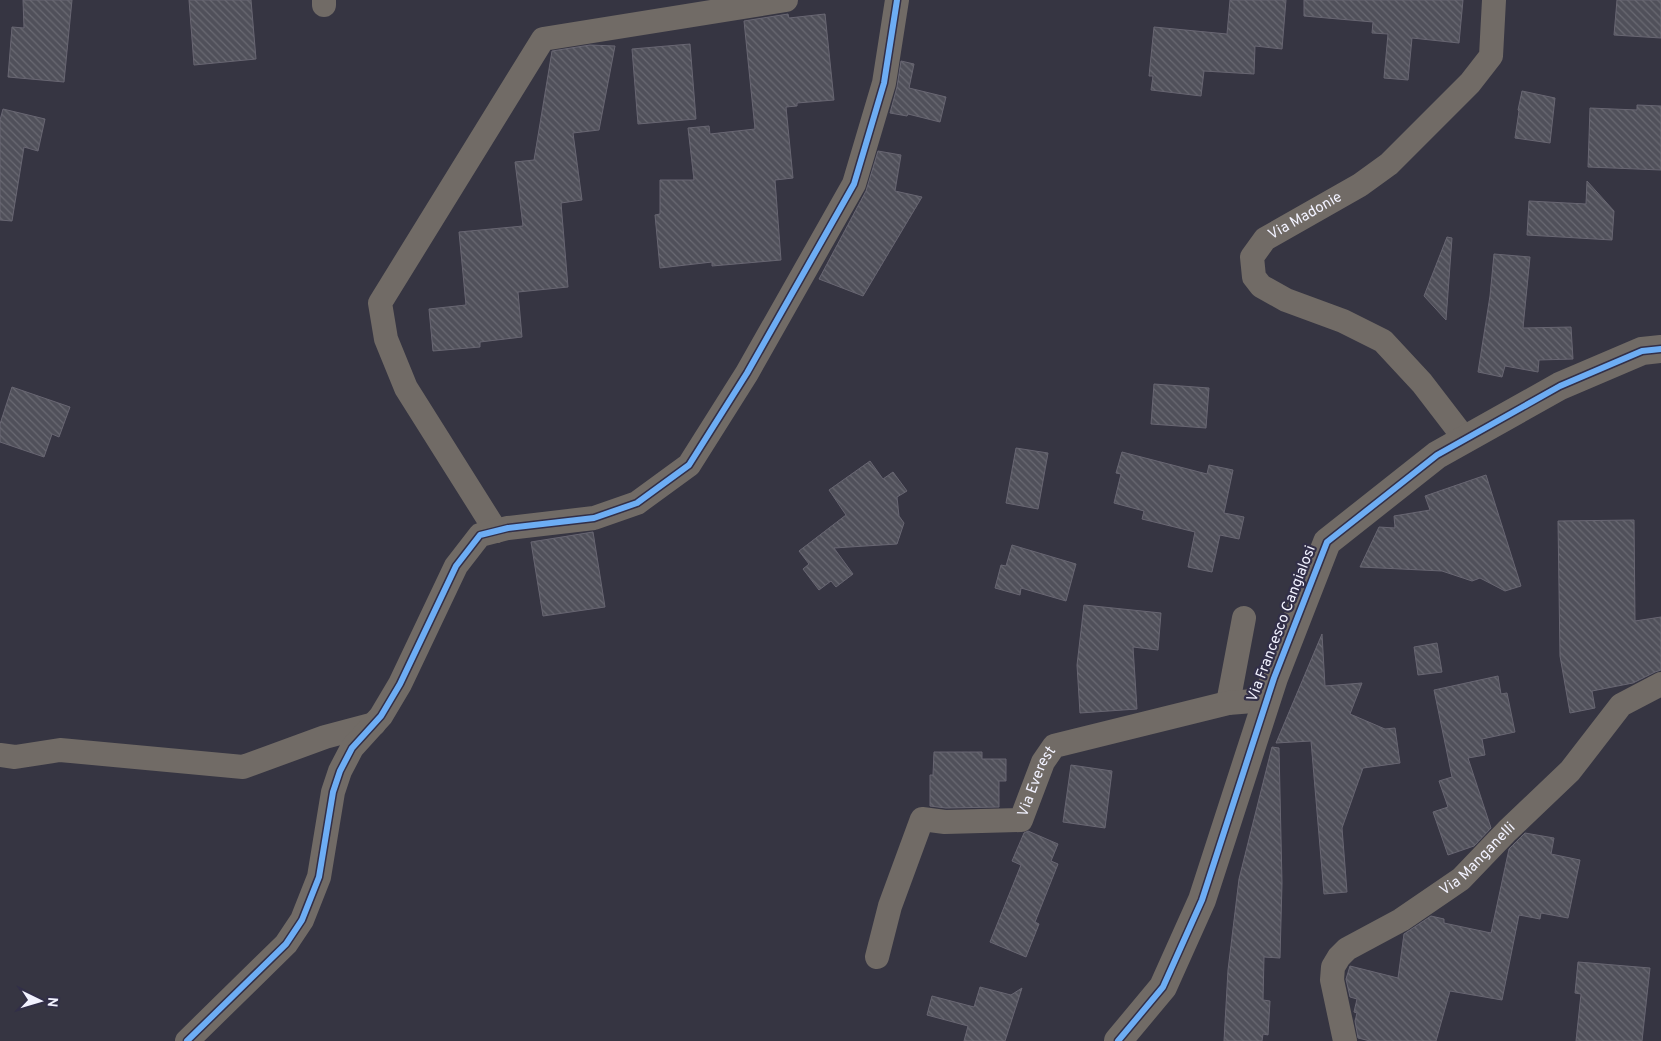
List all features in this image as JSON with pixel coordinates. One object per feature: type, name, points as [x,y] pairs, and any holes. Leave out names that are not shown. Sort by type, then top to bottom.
[{"type":"street","points":[[496,531],[406,388],[386,339],[380,303],[543,39],[786,0]]},
{"type":"street","points":[[187,1041],[286,944],[302,920],[319,876],[333,792],[340,771],[352,748],[381,716],[400,684],[456,566],[480,536],[508,528],[594,518],[636,503],[688,466],[747,374],[854,184],[884,83],[897,0]]},
{"type":"street","name":"Via Madonie","points":[[1465,439],[1422,383],[1383,341],[1343,321],[1286,300],[1261,286],[1254,276],[1252,257],[1265,239],[1360,185],[1389,164],[1470,83],[1491,56],[1494,0]]},
{"type":"street","name":"Via Francesco Cangialosi","points":[[1118,1041],[1163,987],[1202,900],[1266,700],[1327,542],[1437,455],[1560,386],[1642,352],[1661,349]]},
{"type":"street","points":[[1228,703],[1244,618]]},
{"type":"street","name":"Via Manganelli","points":[[1345,1041],[1332,980],[1333,967],[1339,957],[1347,949],[1401,920],[1461,879],[1507,831],[1570,771],[1621,705],[1661,684]]},
{"type":"street","name":"Via Everest","points":[[877,957],[890,906],[922,819],[945,822],[1022,820],[1043,762],[1054,746],[1228,703],[1266,700]]},
{"type":"street","points":[[0,755],[15,757],[60,750],[243,767],[325,737],[374,724]]},
{"type":"building","points":[[23,0],[72,0],[64,82],[8,77],[12,27],[24,28]]},
{"type":"building","points":[[189,0],[251,0],[256,59],[194,65]]},
{"type":"building","points":[[1230,0],[1286,0],[1282,49],[1255,46],[1254,74],[1204,71],[1201,96],[1151,90],[1153,76],[1149,76],[1154,27],[1227,34]]},
{"type":"building","points":[[1304,0],[1463,0],[1459,43],[1412,38],[1408,80],[1384,78],[1388,34],[1372,33],[1373,22],[1304,16]]},
{"type":"building","points":[[1617,0],[1661,0],[1661,38],[1614,35]]},
{"type":"building","points":[[788,14],[789,18],[825,14],[834,100],[797,103],[797,106],[786,107],[793,178],[775,180],[781,260],[712,266],[712,262],[660,268],[655,215],[660,214],[660,180],[694,180],[688,128],[709,126],[710,134],[755,129],[744,21]]},
{"type":"building","points":[[690,44],[696,119],[638,124],[632,49]]},
{"type":"building","points":[[590,45],[615,46],[599,130],[573,133],[582,200],[561,203],[568,287],[518,292],[522,337],[480,342],[480,347],[433,351],[429,309],[466,305],[459,232],[523,226],[515,162],[534,160],[552,51]]},
{"type":"building","points":[[901,61],[914,64],[909,88],[946,97],[940,122],[908,114],[907,116],[890,113]]},
{"type":"building","points":[[1522,91],[1555,98],[1550,143],[1515,138]]},
{"type":"building","points":[[1637,105],[1661,106],[1661,170],[1588,167],[1590,108],[1637,110]]},
{"type":"building","points":[[3,109],[45,119],[38,151],[24,147],[12,221],[0,220],[0,120]]},
{"type":"building","points":[[878,151],[901,155],[895,191],[922,197],[863,296],[819,279],[866,191]]},
{"type":"building","points":[[1587,181],[1614,211],[1612,240],[1527,235],[1529,201],[1586,204]]},
{"type":"building","points":[[1447,237],[1452,238],[1446,320],[1424,296]]},
{"type":"building","points":[[1494,254],[1530,257],[1523,328],[1571,327],[1573,359],[1539,360],[1538,372],[1505,366],[1502,377],[1478,372],[1490,296]]},
{"type":"building","points":[[1154,384],[1209,388],[1206,428],[1151,424]]},
{"type":"building","points":[[12,387],[70,407],[59,437],[52,434],[44,457],[0,442],[0,424]]},
{"type":"building","points":[[1016,448],[1048,453],[1038,509],[1006,503]]},
{"type":"building","points":[[1122,452],[1207,474],[1209,465],[1233,470],[1224,513],[1244,517],[1239,539],[1220,535],[1212,572],[1188,567],[1195,532],[1142,519],[1144,511],[1114,503],[1121,474],[1116,473]]},
{"type":"building","points":[[870,461],[883,479],[893,472],[907,491],[897,497],[899,516],[904,523],[897,544],[834,548],[853,574],[836,587],[831,581],[819,590],[803,569],[809,564],[799,551],[846,515],[829,490]]},
{"type":"building","points":[[1486,475],[1521,586],[1505,591],[1480,578],[1472,581],[1442,571],[1360,567],[1379,527],[1395,528],[1394,516],[1430,510],[1425,496]]},
{"type":"building","points":[[1634,520],[1635,621],[1661,617],[1661,670],[1633,683],[1592,691],[1595,708],[1570,713],[1560,656],[1558,521]]},
{"type":"building","points":[[593,532],[605,607],[543,616],[531,542]]},
{"type":"building","points":[[1012,545],[1076,564],[1066,601],[1021,588],[1020,595],[995,588],[1001,565],[1006,566]]},
{"type":"building","points":[[1084,605],[1161,613],[1158,650],[1133,647],[1137,709],[1080,713],[1077,665]]},
{"type":"building","points":[[1322,634],[1325,686],[1362,683],[1350,714],[1385,729],[1395,728],[1400,763],[1363,768],[1342,828],[1347,892],[1324,894],[1311,741],[1276,743]]},
{"type":"building","points":[[1437,643],[1442,672],[1418,675],[1414,647]]},
{"type":"building","points":[[1498,676],[1501,694],[1507,693],[1515,732],[1482,739],[1485,755],[1468,758],[1491,828],[1474,846],[1448,855],[1433,812],[1448,807],[1439,781],[1452,777],[1434,690]]},
{"type":"building","points":[[1272,747],[1279,748],[1282,883],[1280,958],[1264,957],[1263,1000],[1270,1001],[1268,1035],[1263,1034],[1262,1041],[1224,1041],[1228,970],[1239,879]]},
{"type":"building","points":[[934,752],[982,752],[982,759],[1006,759],[1006,781],[999,781],[999,807],[946,808],[930,806],[930,775],[933,775]]},
{"type":"building","points":[[1071,765],[1112,771],[1105,828],[1063,822]]},
{"type":"building","points":[[1028,831],[1058,844],[1051,861],[1058,864],[1035,922],[1039,924],[1026,957],[990,942],[1021,865],[1012,861],[1024,833]]},
{"type":"building","points":[[1525,833],[1554,838],[1551,854],[1580,860],[1568,918],[1541,913],[1540,919],[1519,915],[1502,1000],[1450,991],[1436,1041],[1370,1041],[1358,1038],[1355,1021],[1357,1013],[1354,1012],[1357,999],[1350,997],[1346,979],[1350,966],[1398,978],[1404,934],[1431,916],[1444,919],[1444,923],[1491,933],[1509,849]]},
{"type":"building","points":[[1578,962],[1650,968],[1642,1041],[1576,1041],[1581,994],[1575,993]]},
{"type":"building","points":[[980,987],[1011,995],[1022,988],[1005,1041],[964,1041],[968,1026],[927,1015],[932,996],[974,1007]]},
{"type":"cycle path","points":[[187,1041],[286,944],[302,920],[319,877],[333,792],[340,771],[352,748],[381,716],[400,684],[456,566],[480,535],[508,528],[594,518],[637,503],[689,465],[747,373],[854,184],[884,83],[897,0]]},
{"type":"cycle path","points":[[1118,1041],[1163,987],[1202,900],[1274,678],[1327,542],[1437,455],[1560,386],[1642,351],[1661,349]]}]
